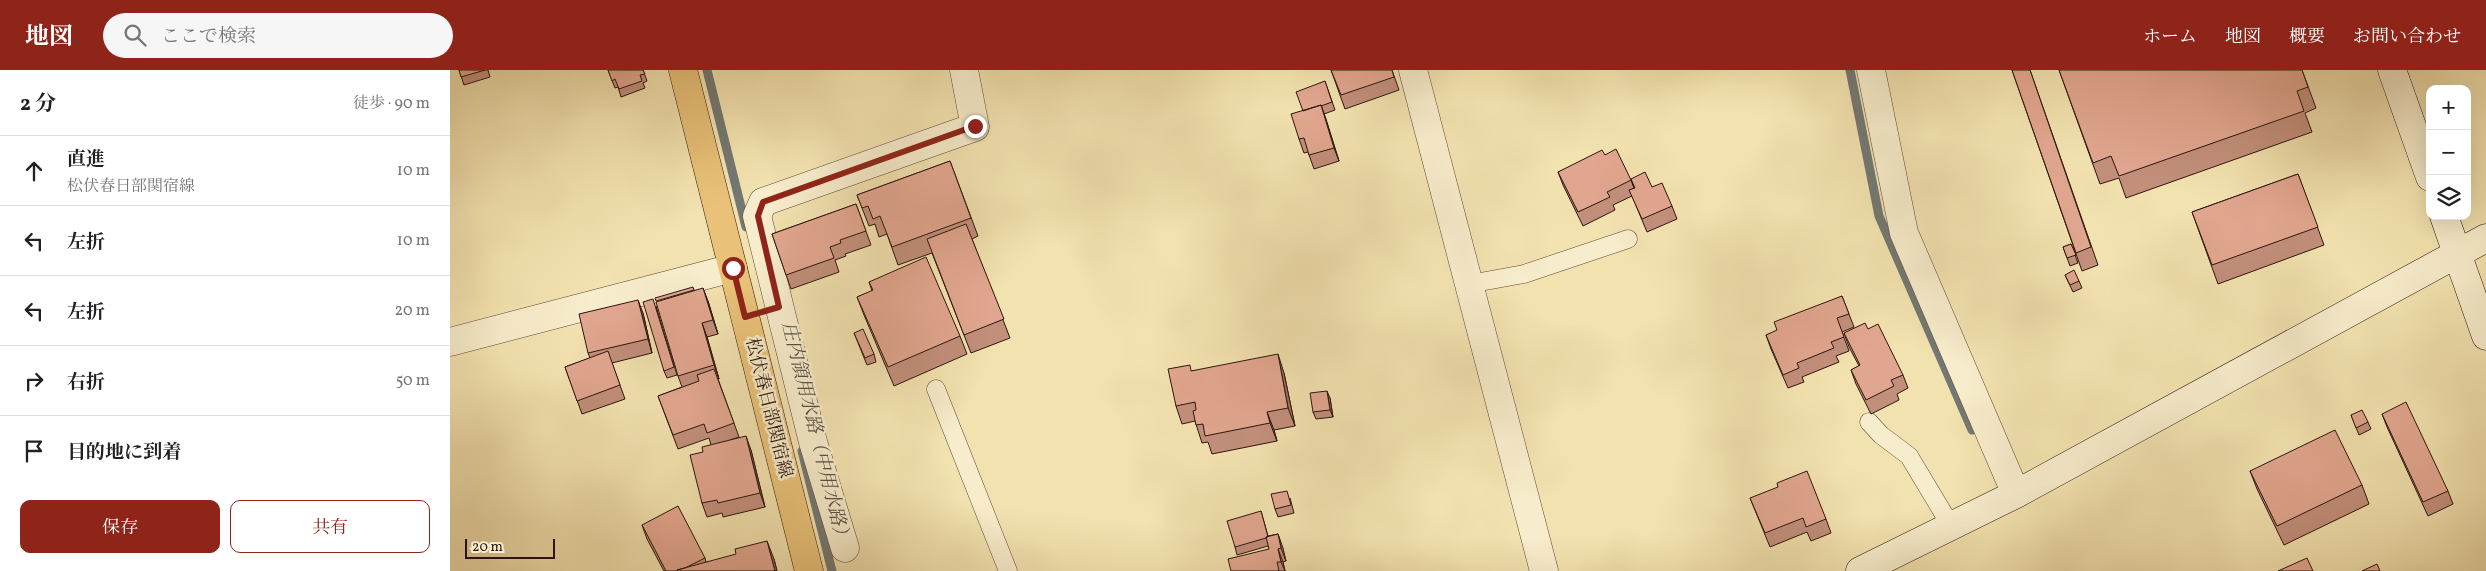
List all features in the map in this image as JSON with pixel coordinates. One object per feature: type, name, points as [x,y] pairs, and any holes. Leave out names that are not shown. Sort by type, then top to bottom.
[{"type":"main road","name":"松伏春日部関宿線","points":[[683,70],[809,571]]},
{"type":"street","points":[[845,548],[813,442],[758,216],[763,202],[975,126],[964,70]]},
{"type":"street","points":[[1413,70],[1544,571]]},
{"type":"street","points":[[1871,70],[1904,233],[2016,494]]},
{"type":"street","points":[[2392,70],[2429,175]]},
{"type":"street","points":[[2445,220],[2486,336]]},
{"type":"street","points":[[1860,571],[2016,494],[2486,238]]},
{"type":"street","points":[[450,342],[733,268]]},
{"type":"street","points":[[745,317],[779,307]]},
{"type":"lane","points":[[1469,284],[1524,274],[1628,239]]},
{"type":"lane","points":[[936,389],[1008,571]]},
{"type":"lane","points":[[1869,422],[1881,435],[1909,456],[1951,526]]},
{"type":"building","points":[[459,70],[485,70],[461,77]]},
{"type":"building","points":[[608,70],[643,70],[645,74],[640,75],[642,81],[619,89],[615,79],[612,81]]},
{"type":"building","points":[[1331,70],[1392,70],[1394,77],[1341,95]]},
{"type":"building","points":[[2012,70],[2030,70],[2091,247],[2076,253]]},
{"type":"building","points":[[2059,70],[2302,70],[2308,87],[2297,91],[2304,111],[2119,176],[2111,156],[2093,163]]},
{"type":"building","points":[[1325,81],[1332,102],[1303,111],[1296,92]]},
{"type":"building","points":[[1321,105],[1334,148],[1309,155],[1304,138],[1299,139],[1291,114]]},
{"type":"building","points":[[1616,149],[1631,180],[1607,192],[1610,197],[1578,212],[1558,172],[1602,150],[1605,155]]},
{"type":"building","points":[[950,161],[971,218],[892,247],[880,216],[873,219],[868,206],[862,208],[857,195]]},
{"type":"building","points":[[1645,172],[1652,187],[1662,183],[1672,206],[1642,219],[1629,190],[1635,188],[1631,179]]},
{"type":"building","points":[[2298,174],[2318,227],[2212,265],[2192,212]]},
{"type":"building","points":[[856,204],[866,231],[840,240],[841,243],[830,247],[834,258],[786,275],[772,234]]},
{"type":"building","points":[[966,224],[1004,319],[964,335],[927,239]]},
{"type":"building","points":[[2071,244],[2076,255],[2067,258],[2063,247]]},
{"type":"building","points":[[926,257],[960,336],[888,367],[857,297],[873,290],[869,282]]},
{"type":"building","points":[[2074,270],[2079,281],[2070,285],[2065,275]]},
{"type":"building","points":[[693,287],[694,290],[656,301],[655,298]]},
{"type":"building","points":[[703,288],[713,320],[702,323],[714,365],[678,376],[656,302]]},
{"type":"building","points":[[1842,296],[1849,314],[1837,318],[1844,337],[1831,342],[1834,348],[1797,363],[1799,368],[1783,375],[1766,335],[1777,330],[1774,322]]},
{"type":"building","points":[[653,299],[674,367],[664,371],[643,302]]},
{"type":"building","points":[[638,300],[648,339],[588,353],[579,314]]},
{"type":"building","points":[[1865,323],[1868,329],[1878,324],[1903,375],[1891,380],[1894,386],[1866,400],[1851,370],[1860,365],[1844,333]]},
{"type":"building","points":[[863,329],[874,354],[865,358],[854,333]]},
{"type":"building","points":[[608,351],[620,385],[577,401],[565,367]]},
{"type":"building","points":[[1278,354],[1288,408],[1267,412],[1270,423],[1205,436],[1203,424],[1196,425],[1193,411],[1196,410],[1195,402],[1176,406],[1168,369],[1190,365],[1191,371]]},
{"type":"building","points":[[714,369],[734,423],[707,433],[704,424],[673,435],[658,396],[699,381],[697,375]]},
{"type":"building","points":[[1327,391],[1330,410],[1313,412],[1310,393]]},
{"type":"building","points":[[2406,402],[2448,491],[2423,502],[2382,414]]},
{"type":"building","points":[[2362,410],[2368,422],[2356,428],[2351,415]]},
{"type":"building","points":[[2335,430],[2362,485],[2277,526],[2250,471]]},
{"type":"building","points":[[746,436],[760,493],[718,503],[717,500],[702,503],[690,455],[703,452],[702,447]]},
{"type":"building","points":[[1807,471],[1826,519],[1806,527],[1803,518],[1765,533],[1750,498],[1778,487],[1777,483]]},
{"type":"building","points":[[1287,491],[1291,505],[1275,509],[1271,494]]},
{"type":"building","points":[[678,506],[705,558],[677,571],[666,571],[642,525]]},
{"type":"building","points":[[1261,511],[1268,537],[1235,547],[1227,521]]},
{"type":"building","points":[[1278,534],[1281,548],[1278,549],[1281,562],[1277,562],[1279,571],[1231,571],[1228,559],[1269,549],[1266,537]]},
{"type":"building","points":[[767,541],[775,571],[677,571],[736,554],[735,549]]},
{"type":"building","points":[[2307,558],[2313,571],[2278,571]]},
{"type":"building","points":[[2377,564],[2380,571],[2362,571]]},
{"type":"waterway","name":"庄内領用水路（中用水路）","points":[[707,70],[746,227]]},
{"type":"waterway","points":[[1850,70],[1879,216],[1972,430]]},
{"type":"waterway","name":"庄内領用水路（中用水路）","points":[[802,451],[832,571]]},
{"type":"route","points":[[733,268],[745,317],[779,307],[758,216],[763,202],[975,126]]}]
